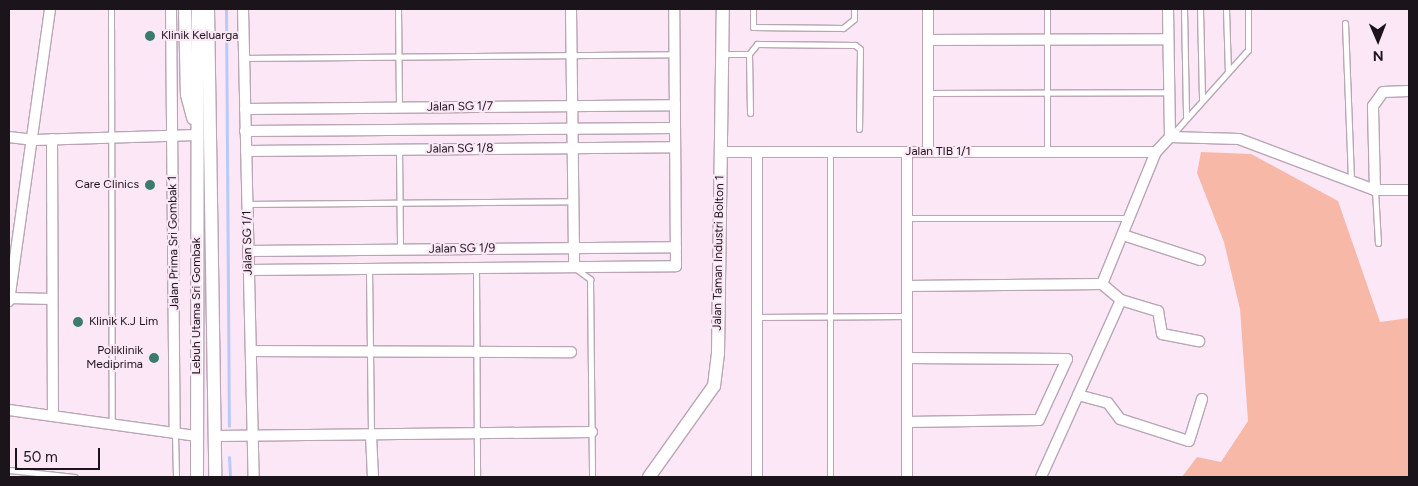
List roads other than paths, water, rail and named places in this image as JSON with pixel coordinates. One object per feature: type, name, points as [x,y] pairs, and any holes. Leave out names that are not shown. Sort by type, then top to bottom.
[{"type":"street","points":[[50,9],[34,140],[9,300],[52,299]]},
{"type":"street","name":"Jalan Prima Sri Gombak 1","points":[[170,9],[173,136],[175,433]]},
{"type":"street","name":"Lebuh Utama Sri Gombak","points":[[185,9],[187,95],[197,135]]},
{"type":"street","name":"Lebuh Utama Sri Gombak","points":[[198,9],[204,45],[211,137]]},
{"type":"street","name":"Lebuh Utama Sri Gombak","points":[[197,477],[197,135],[208,9]]},
{"type":"street","name":"Lebuh Utama Sri Gombak","points":[[215,477],[211,137],[217,9]]},
{"type":"street","name":"Jalan SG 1/1","points":[[244,9],[248,270],[254,477]]},
{"type":"street","points":[[571,9],[574,267]]},
{"type":"street","points":[[248,270],[676,266],[674,9]]},
{"type":"street","name":"Jalan Taman Industri Bolton 1","points":[[649,477],[714,386],[718,353],[723,9]]},
{"type":"street","points":[[928,9],[928,152]]},
{"type":"street","points":[[1102,284],[1156,152],[1170,137],[1168,9]]},
{"type":"street","points":[[928,40],[1167,39]]},
{"type":"street","points":[[1375,190],[1373,106],[1383,92],[1409,91]]},
{"type":"street","name":"Jalan SG 1/7","points":[[245,109],[675,105]]},
{"type":"street","name":"Jalan SG 1/7","points":[[246,131],[675,128]]},
{"type":"street","points":[[9,137],[52,140],[197,135]]},
{"type":"street","points":[[1170,137],[1256,143],[1375,190],[1409,190]]},
{"type":"street","points":[[52,140],[52,416]]},
{"type":"street","name":"Jalan SG 1/8","points":[[246,151],[675,147]]},
{"type":"street","name":"Jalan TIB 1/1","points":[[720,152],[1156,152]]},
{"type":"street","points":[[757,152],[757,477]]},
{"type":"street","points":[[907,152],[907,477]]},
{"type":"street","points":[[1123,235],[1200,260]]},
{"type":"street","name":"Jalan SG 1/9","points":[[248,251],[676,247]]},
{"type":"street","points":[[368,250],[369,269]]},
{"type":"street","points":[[907,286],[1102,284],[1121,300],[1158,311],[1162,334],[1199,341]]},
{"type":"street","points":[[1041,477],[1121,300]]},
{"type":"street","points":[[251,351],[370,353],[571,352]]},
{"type":"street","points":[[907,358],[1067,359],[1039,420],[907,422]]},
{"type":"street","points":[[1078,395],[1108,403],[1120,419],[1190,441],[1202,399]]},
{"type":"street","points":[[9,410],[197,436]]},
{"type":"street","points":[[215,436],[592,432]]},
{"type":"street","points":[[371,435],[373,477]]},
{"type":"lane","points":[[110,9],[112,424]]},
{"type":"lane","points":[[398,9],[399,108]]},
{"type":"lane","points":[[753,9],[753,27],[843,28],[854,19],[854,9]]},
{"type":"lane","points":[[1047,9],[1047,152]]},
{"type":"lane","points":[[1184,9],[1186,117]]},
{"type":"lane","points":[[1200,9],[1202,100]]},
{"type":"lane","points":[[1226,9],[1228,72]]},
{"type":"lane","points":[[1170,137],[1248,50],[1248,9]]},
{"type":"lane","points":[[1345,24],[1351,181]]},
{"type":"lane","points":[[750,114],[749,54],[756,44],[856,44],[860,49],[859,129]]},
{"type":"lane","points":[[244,58],[674,54]]},
{"type":"lane","points":[[722,54],[749,54]]},
{"type":"lane","points":[[928,93],[1168,92]]},
{"type":"lane","points":[[399,149],[400,250]]},
{"type":"lane","points":[[830,152],[830,477]]},
{"type":"lane","points":[[1375,190],[1378,243]]},
{"type":"lane","points":[[247,204],[573,201]]},
{"type":"lane","points":[[907,218],[1130,218]]},
{"type":"lane","points":[[574,267],[590,279],[592,477]]},
{"type":"lane","points":[[476,268],[477,477]]},
{"type":"lane","points":[[369,269],[371,435]]},
{"type":"lane","points":[[757,317],[907,316]]},
{"type":"lane","name":"Jalan Prima Sri Gombak 1","points":[[175,433],[176,477]]},
{"type":"lane","points":[[9,470],[75,477]]},
{"type":"waterway","points":[[226,9],[229,426]]},
{"type":"waterway","points":[[229,457],[230,477]]},
{"type":"place","name":"Klinik Keluarga","points":[[150,36]]},
{"type":"place","name":"Care Clinics","points":[[150,185]]},
{"type":"place","name":"Klinik K.J Lim","points":[[78,322]]},
{"type":"place","name":"Poliklinik Mediprima","points":[[154,358]]}]
